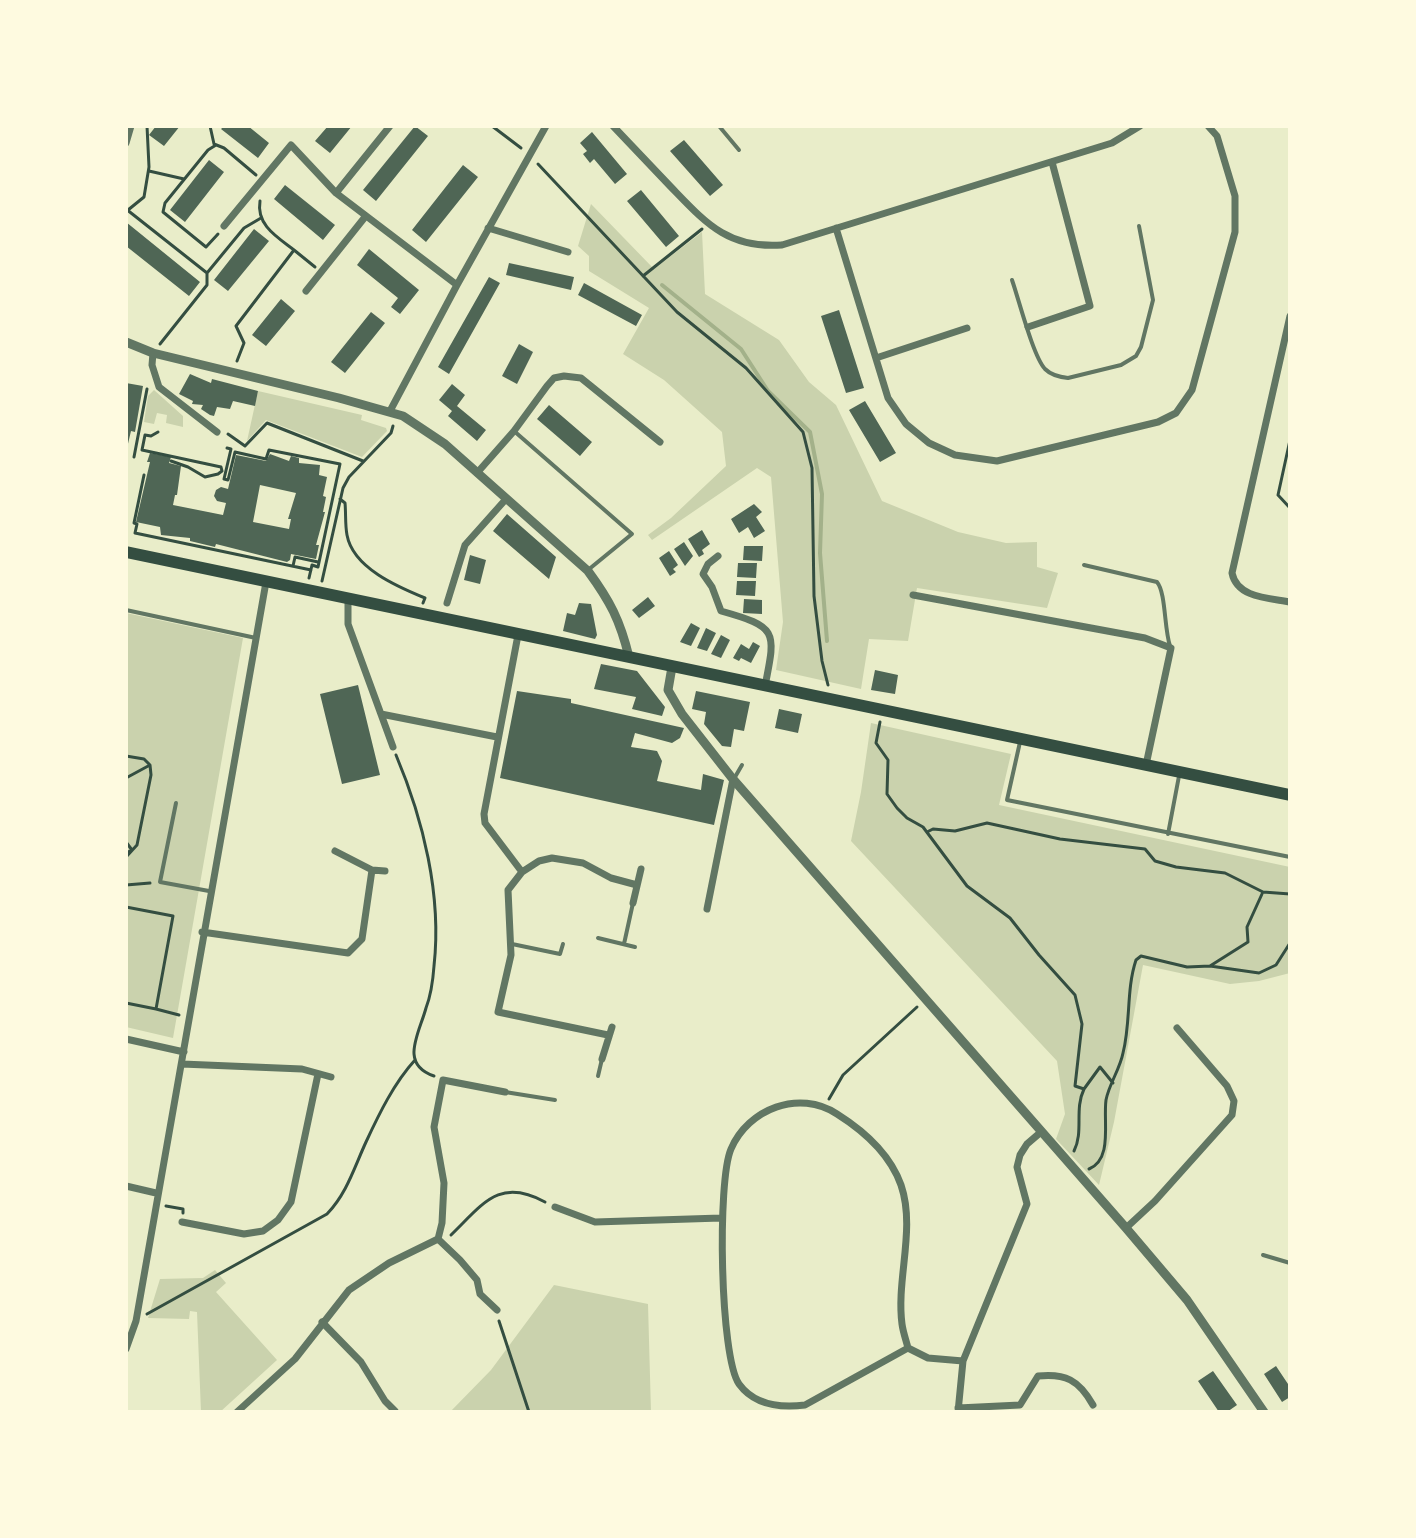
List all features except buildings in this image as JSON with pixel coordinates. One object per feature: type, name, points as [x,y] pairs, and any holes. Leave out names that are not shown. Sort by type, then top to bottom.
[{"type":"main road","points":[[126,552],[1290,795]]},
{"type":"street","points":[[126,143],[131,126]]},
{"type":"street","points":[[336,193],[390,126]]},
{"type":"street","points":[[390,411],[546,126]]},
{"type":"street","points":[[613,126],[707,224],[734,240],[770,246],[782,245],[1112,143],[1140,126]]},
{"type":"street","points":[[836,228],[888,398],[906,424],[929,443],[968,459],[1011,459],[1158,422],[1176,413],[1192,390],[1235,232],[1235,196],[1217,136],[1208,126]]},
{"type":"street","points":[[224,226],[291,145],[336,193],[457,285]]},
{"type":"street","points":[[1028,327],[1090,306],[1052,162]]},
{"type":"street","points":[[306,291],[365,217]]},
{"type":"street","points":[[488,228],[568,252]]},
{"type":"street","points":[[1290,316],[1233,567],[1233,578],[1242,590],[1290,602]]},
{"type":"street","points":[[876,358],[967,328]]},
{"type":"street","points":[[126,342],[153,353],[390,411],[429,431],[588,571],[609,599],[620,622],[629,657]]},
{"type":"street","points":[[153,353],[152,365],[159,387],[219,431]]},
{"type":"street","points":[[477,473],[554,378],[581,378],[660,442]]},
{"type":"street","points":[[447,603],[465,545],[506,499]]},
{"type":"street","points":[[718,556],[708,564],[703,574],[712,587],[721,611],[748,619],[768,631],[773,643],[765,687]]},
{"type":"street","points":[[126,1349],[136,1321],[209,891],[266,582]]},
{"type":"street","points":[[913,595],[1145,638],[1171,648],[1146,765]]},
{"type":"street","points":[[348,599],[348,624],[393,747]]},
{"type":"street","points":[[518,635],[497,737],[485,823],[522,872]]},
{"type":"street","points":[[672,667],[668,690],[682,714],[733,779],[1187,1300],[1264,1412]]},
{"type":"street","points":[[381,714],[497,737]]},
{"type":"street","points":[[707,909],[733,779]]},
{"type":"street","points":[[335,851],[372,870],[385,871]]},
{"type":"street","points":[[602,1059],[610,1031],[498,1012],[512,944],[507,898],[513,882],[522,872],[539,861],[552,858],[583,863],[611,878],[637,885]]},
{"type":"street","points":[[633,903],[641,869]]},
{"type":"street","points":[[202,932],[348,953],[362,939],[372,870]]},
{"type":"street","points":[[1126,1228],[1155,1201],[1232,1115],[1234,1101],[1227,1086],[1177,1028]]},
{"type":"street","points":[[126,1039],[184,1052]]},
{"type":"street","points":[[182,1064],[302,1069],[331,1077]]},
{"type":"street","points":[[182,1222],[244,1234],[263,1231],[278,1220],[291,1202],[318,1074]]},
{"type":"street","points":[[497,1310],[480,1294],[477,1280],[440,1241],[444,1183],[434,1127],[443,1080],[505,1092]]},
{"type":"street","points":[[908,1348],[805,1405],[785,1407],[767,1404],[750,1396],[738,1382],[728,1348],[721,1218],[729,1152],[742,1130],[761,1113],[783,1104],[825,1107],[878,1145],[901,1184],[906,1212],[901,1323],[908,1348],[928,1358],[963,1361]]},
{"type":"street","points":[[1041,1132],[1020,1155],[1017,1167],[1027,1204],[963,1361],[958,1410],[1020,1405],[1038,1376],[1057,1374],[1083,1387],[1093,1405]]},
{"type":"street","points":[[126,1186],[156,1193]]},
{"type":"street","points":[[555,1207],[595,1222],[721,1218]]},
{"type":"street","points":[[237,1412],[295,1359],[349,1290],[368,1275],[440,1241]]},
{"type":"street","points":[[126,1326],[136,1321]]},
{"type":"street","points":[[322,1322],[361,1362],[385,1401],[395,1411]]},
{"type":"lane","points":[[719,126],[739,150]]},
{"type":"lane","points":[[1012,280],[1046,370],[1068,378],[1121,365],[1136,356],[1141,347],[1153,300],[1139,226]]},
{"type":"lane","points":[[514,431],[632,534],[588,571]]},
{"type":"lane","points":[[1084,565],[1157,582],[1162,590],[1165,629],[1171,648]]},
{"type":"lane","points":[[126,610],[256,638]]},
{"type":"lane","points":[[1021,739],[1007,800],[1290,857]]},
{"type":"lane","points":[[733,779],[742,765]]},
{"type":"lane","points":[[1168,834],[1180,773]]},
{"type":"lane","points":[[176,803],[160,882],[209,891]]},
{"type":"lane","points":[[624,944],[633,903]]},
{"type":"lane","points":[[598,938],[635,947]]},
{"type":"lane","points":[[512,944],[560,954],[563,944]]},
{"type":"lane","points":[[598,1076],[602,1059]]},
{"type":"lane","points":[[505,1092],[555,1100]]},
{"type":"lane","points":[[1263,1255],[1290,1263]]},
{"type":"path","points":[[147,126],[149,171],[144,197],[127,210],[207,273]]},
{"type":"path","points":[[210,126],[216,145],[224,148],[259,184],[258,209],[267,228],[321,271]]},
{"type":"path","points":[[492,126],[530,155],[677,312],[746,368],[803,432],[812,468],[817,624],[832,700]]},
{"type":"path","points":[[216,145],[208,150],[165,203],[163,212],[206,247],[224,226]]},
{"type":"path","points":[[149,171],[184,179]]},
{"type":"path","points":[[153,353],[207,285],[207,273],[244,228],[261,218]]},
{"type":"path","points":[[643,276],[707,224]]},
{"type":"path","points":[[233,372],[244,343],[236,326],[294,250]]},
{"type":"path","points":[[134,457],[148,385]]},
{"type":"path","points":[[219,431],[245,446],[267,423],[364,462]]},
{"type":"path","points":[[323,581],[346,483],[391,433],[393,426]]},
{"type":"path","points":[[158,432],[145,435],[142,450],[221,467],[222,471],[205,477],[171,461]]},
{"type":"path","points":[[1290,440],[1278,495],[1290,508]]},
{"type":"path","points":[[227,448],[231,449],[224,479],[228,480],[235,452],[266,459],[269,450],[340,464],[318,567],[312,565],[309,578]]},
{"type":"path","points":[[191,469],[197,461]]},
{"type":"path","points":[[144,475],[134,523],[137,524],[135,533],[311,570]]},
{"type":"path","points":[[340,499],[345,503],[347,535],[355,553],[381,578],[425,598],[423,604]]},
{"type":"path","points":[[163,548],[164,539]]},
{"type":"path","points":[[219,560],[221,551]]},
{"type":"path","points":[[293,566],[295,557],[319,563]]},
{"type":"path","points":[[883,710],[876,743],[888,760],[887,794],[907,818],[923,827],[967,886],[1010,918],[1075,995],[1082,1024],[1075,1086],[1084,1089]]},
{"type":"path","points":[[393,747],[421,826],[431,877],[435,933],[435,964],[428,1004],[413,1049],[415,1060],[423,1072],[443,1080]]},
{"type":"path","points":[[126,756],[144,759],[150,765],[151,775],[137,845],[126,855]]},
{"type":"path","points":[[126,778],[150,765]]},
{"type":"path","points":[[927,832],[933,829],[955,831],[987,823],[1060,839],[1145,849],[1155,861],[1225,873],[1263,892],[1290,894]]},
{"type":"path","points":[[126,842],[132,850]]},
{"type":"path","points":[[126,885],[160,882]]},
{"type":"path","points":[[1210,966],[1248,942],[1247,927],[1263,892]]},
{"type":"path","points":[[126,907],[173,916],[156,1009]]},
{"type":"path","points":[[1080,1176],[1096,1166],[1102,1156],[1107,1096],[1124,1053],[1130,982],[1136,960],[1141,956],[1151,957],[1187,967],[1210,966],[1259,973],[1276,965],[1290,943]]},
{"type":"path","points":[[126,1003],[189,1017]]},
{"type":"path","points":[[825,1107],[843,1075],[917,1006]]},
{"type":"path","points":[[1071,1166],[1080,1140],[1077,1112],[1084,1089],[1100,1067],[1113,1083]]},
{"type":"path","points":[[440,1241],[485,1202],[511,1189],[527,1192],[555,1207]]},
{"type":"path","points":[[155,1204],[183,1209],[182,1222]]},
{"type":"path","points":[[497,1310],[529,1412]]},
{"type":"green space","points":[[591,204],[654,269],[702,232],[705,294],[779,340],[809,382],[836,405],[882,501],[958,532],[1006,543],[1037,542],[1037,567],[1058,573],[1047,608],[917,588],[908,641],[869,639],[861,689],[776,670],[783,622],[771,477],[757,468],[652,540],[648,535],[671,518],[726,466],[722,432],[664,380],[623,354],[649,308],[589,271],[589,256],[578,246]]},
{"type":"green space","points":[[154,390],[183,416],[183,427],[166,423],[167,415],[157,413],[154,424],[144,422],[148,396]]},
{"type":"green space","points":[[258,391],[362,415],[361,420],[387,431],[362,457],[266,420],[247,441]]},
{"type":"green space","points":[[126,613],[243,638],[173,1038],[126,1027]]},
{"type":"green space","points":[[871,723],[1011,754],[999,805],[1290,867],[1290,973],[1230,984],[1143,965],[1099,1185],[1056,1139],[1065,1114],[1057,1061],[851,841]]},
{"type":"green space","points":[[215,1270],[226,1283],[216,1292],[277,1360],[220,1412],[201,1412],[197,1312],[190,1311],[189,1319],[148,1318],[160,1279],[203,1278]]},
{"type":"green space","points":[[554,1285],[648,1304],[651,1412],[450,1412],[491,1370]]},
{"type":"waterway","points":[[662,285],[741,349],[768,391],[810,432],[822,494],[820,553],[827,641]]}]
